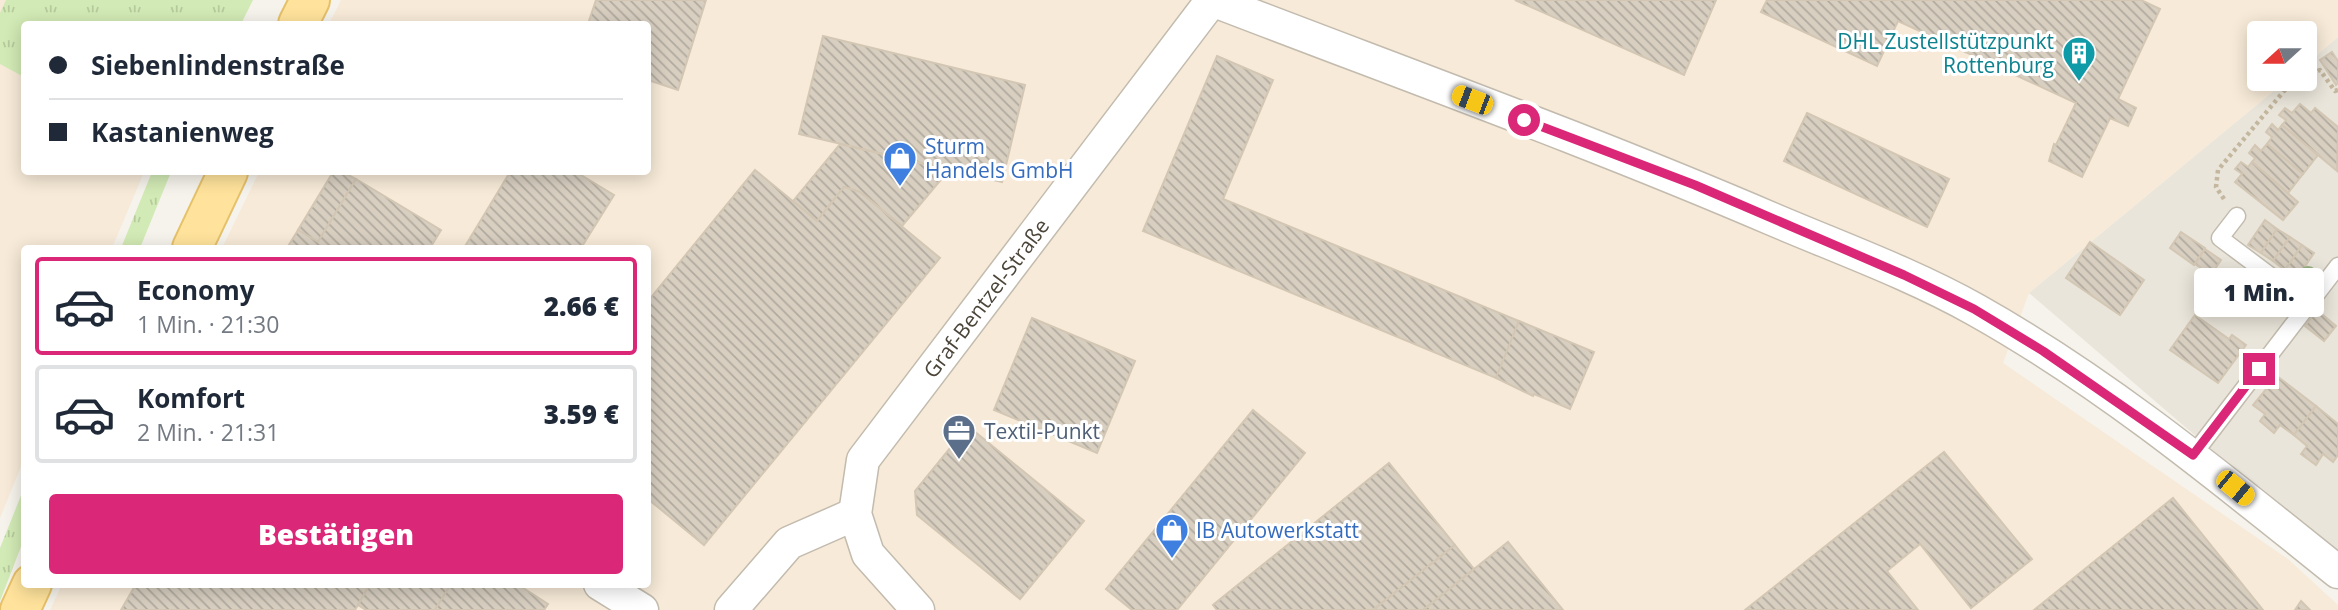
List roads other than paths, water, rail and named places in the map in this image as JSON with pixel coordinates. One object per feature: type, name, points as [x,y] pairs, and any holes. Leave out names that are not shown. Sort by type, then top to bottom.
[{"type":"main road","points":[[300,21],[310,0]]},
{"type":"main road","points":[[193,245],[228,175]]},
{"type":"main road","points":[[20,610],[30,588]]},
{"type":"street","points":[[1212,0],[1680,179],[1904,275],[1974,309],[2043,351],[2193,455],[2338,572]]},
{"type":"street","name":"Graf-Bentzel-Straße","points":[[918,610],[868,554],[855,514],[863,460],[1212,0]]},
{"type":"street","points":[[731,610],[789,543],[855,514]]},
{"type":"street","points":[[606,588],[642,610]]},
{"type":"lane","points":[[2237,216],[2220,238],[2308,304]]},
{"type":"lane","points":[[2193,455],[2338,266]]},
{"type":"place","name":"DHL Zustellstützpunkt Rottenburg","points":[[2079,83]]},
{"type":"place","name":"Sturm Handels GmbH","points":[[900,188]]},
{"type":"place","name":"Textil-Punkt","points":[[959,461]]},
{"type":"place","name":"IB Autowerkstatt","points":[[1172,560]]}]
